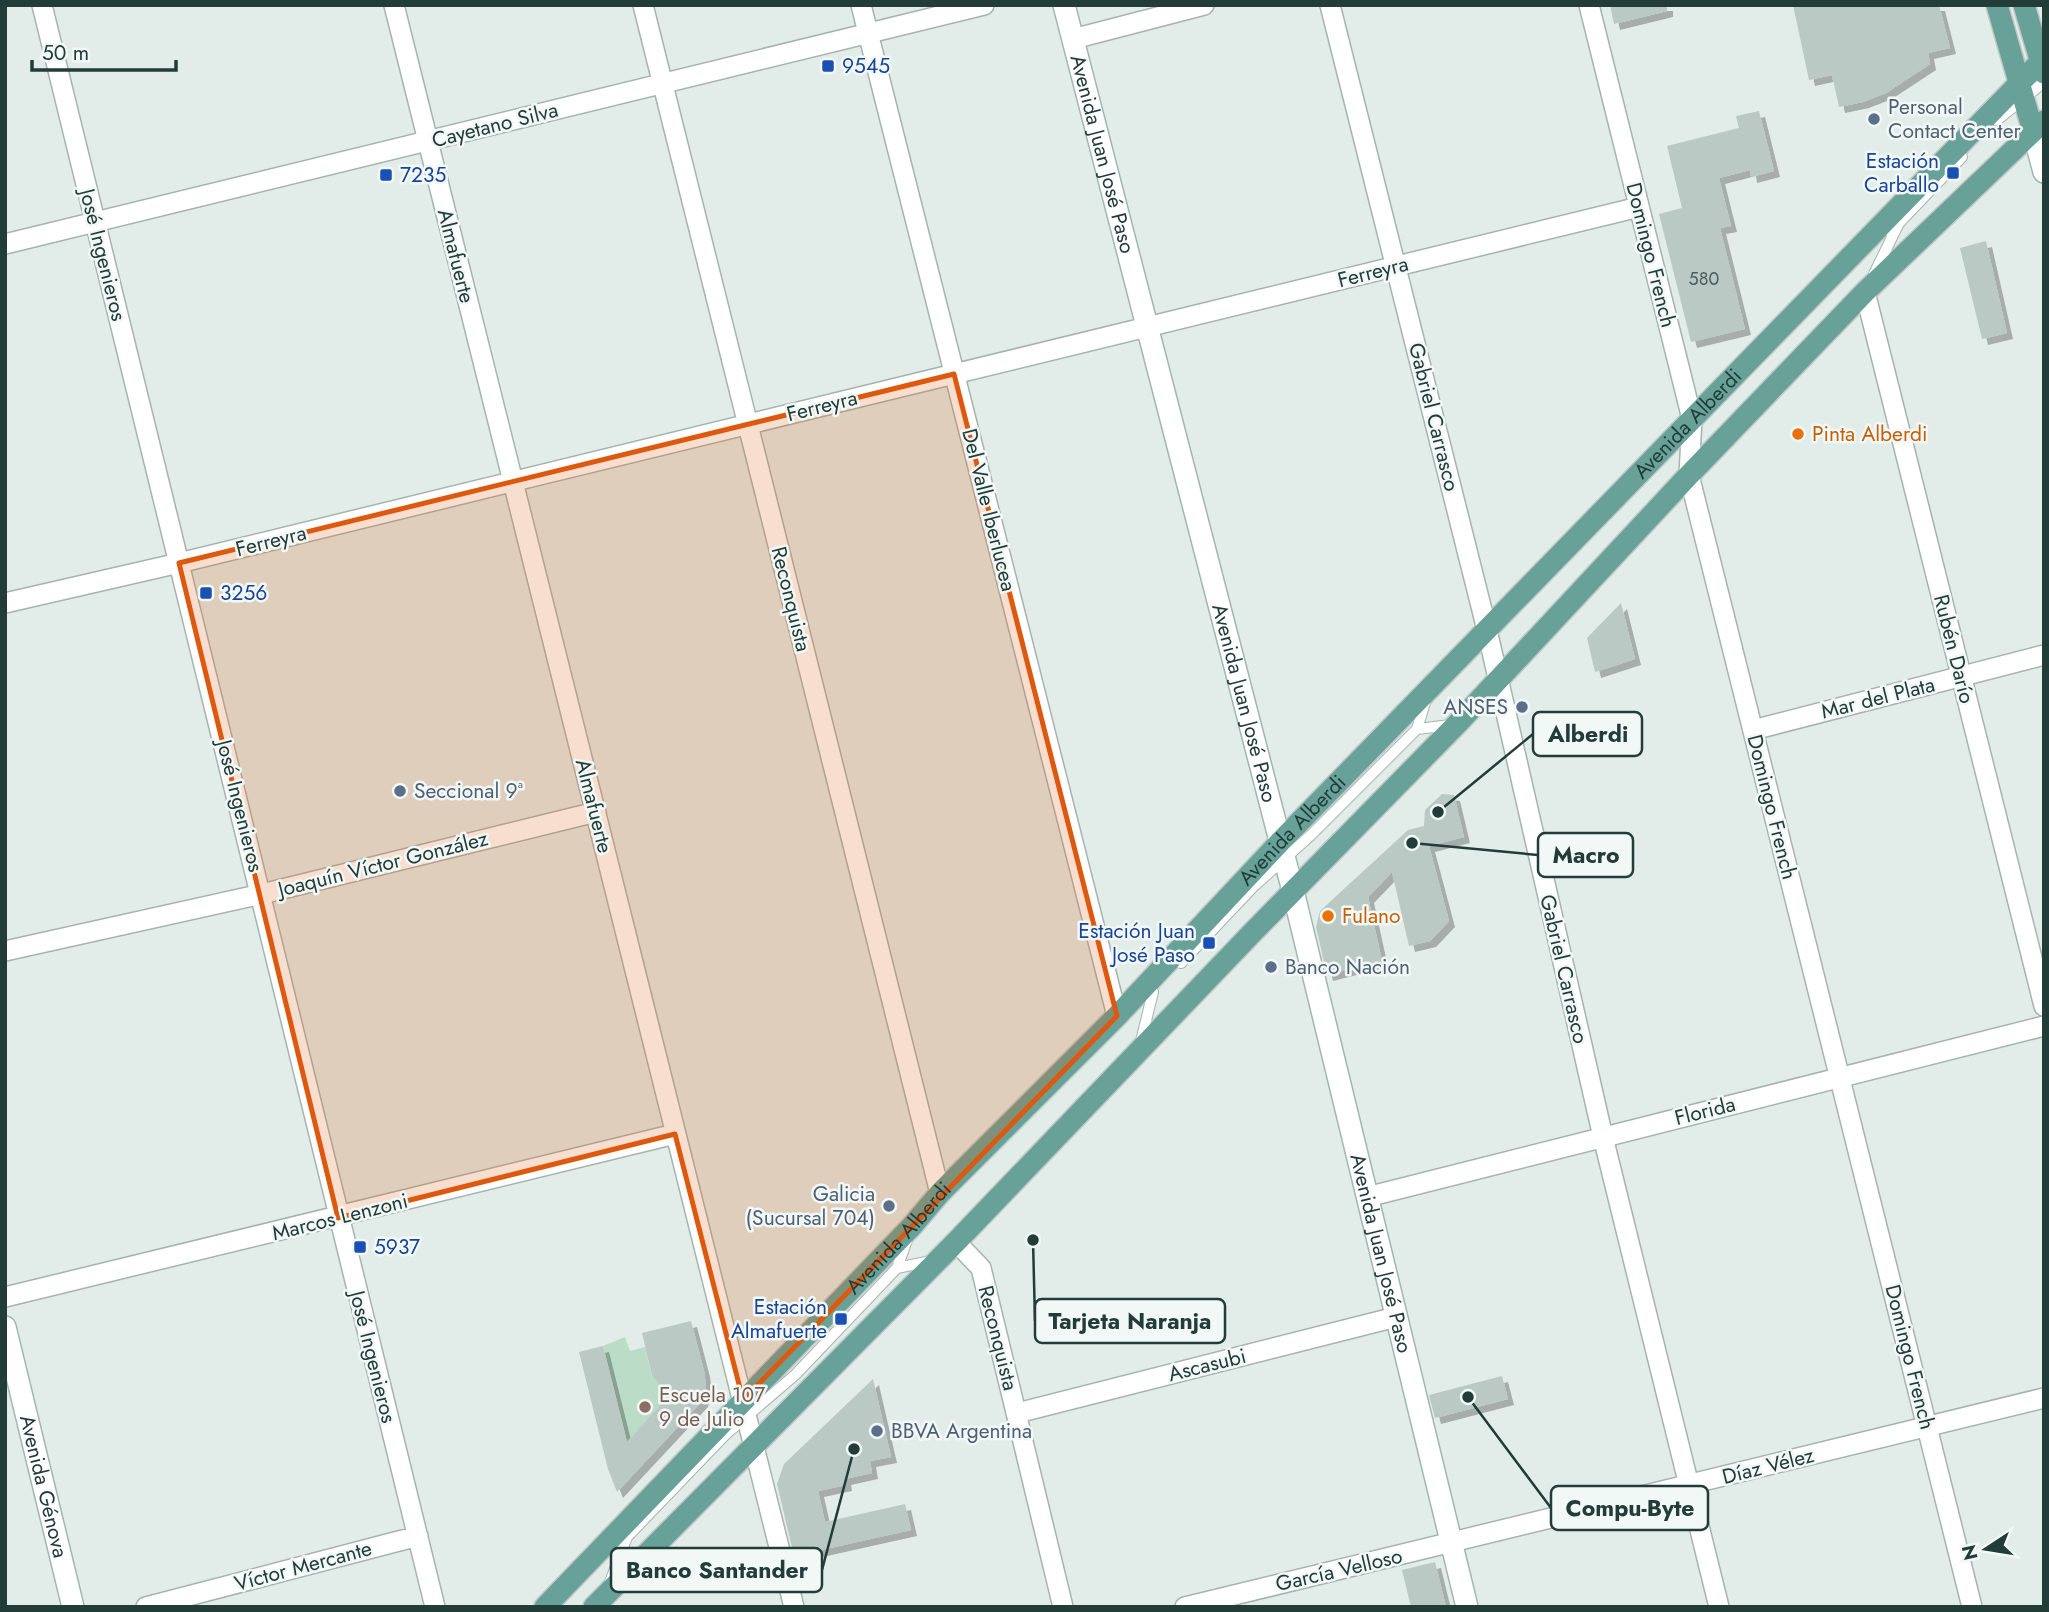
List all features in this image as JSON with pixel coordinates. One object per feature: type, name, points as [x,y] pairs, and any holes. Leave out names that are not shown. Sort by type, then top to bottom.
[{"type":"main road","points":[[1997,5],[2022,91],[2039,126]]},
{"type":"main road","points":[[2024,5],[2043,69]]},
{"type":"main road","name":"Avenida Alberdi","points":[[545,1607],[587,1562],[746,1408],[940,1193],[1282,851],[1428,692],[1692,419],[1854,254],[2043,69]]},
{"type":"main road","name":"Avenida Alberdi","points":[[599,1601],[956,1242],[1140,1048],[1457,724],[1689,475],[1865,292],[2039,126]]},
{"type":"street","name":"José Ingenieros","points":[[42,5],[435,1607]]},
{"type":"street","name":"Almafuerte","points":[[394,5],[794,1607]]},
{"type":"street","name":"Reconquista","points":[[643,5],[940,1193]]},
{"type":"street","name":"Del Valle Iberlucea","points":[[861,5],[1117,1016]]},
{"type":"street","name":"Cayetano Silva","points":[[5,244],[984,5]]},
{"type":"street","name":"Avenida Juan José Paso","points":[[1064,5],[1293,891],[1467,1607]]},
{"type":"street","points":[[1073,39],[1204,5]]},
{"type":"street","name":"Gabriel Carrasco","points":[[1330,5],[1487,630],[1603,1138],[1718,1607]]},
{"type":"street","name":"Domingo French","points":[[1588,5],[1692,419],[1689,475],[1972,1607]]},
{"type":"street","points":[[2039,126],[2044,172]]},
{"type":"street","name":"Ferreyra","points":[[5,603],[179,563],[1639,207]]},
{"type":"street","name":"Rubén Darío","points":[[1865,292],[2044,1006]]},
{"type":"street","name":"Mar del Plata","points":[[1753,730],[2044,655]]},
{"type":"street","name":"Joaquín Víctor González","points":[[5,951],[262,894],[596,812]]},
{"type":"street","name":"Florida","points":[[1367,1197],[2044,1026]]},
{"type":"street","name":"Marcos Lenzoni","points":[[5,1297],[675,1133]]},
{"type":"street","name":"Reconquista","points":[[956,1242],[981,1268],[1063,1607]]},
{"type":"street","name":"Ascasubi","points":[[1017,1413],[1396,1317]]},
{"type":"street","name":"Avenida Génova","points":[[5,1327],[73,1607]]},
{"type":"street","name":"Díaz Vélez","points":[[1452,1544],[2044,1398]]},
{"type":"street","name":"Víctor Mercante","points":[[146,1607],[418,1536]]},
{"type":"street","name":"García Velloso","points":[[1185,1607],[1452,1544]]},
{"type":"lane","points":[[1854,254],[1900,222],[2022,91]]},
{"type":"lane","points":[[1865,292],[1900,222]]},
{"type":"lane","points":[[1117,1016],[1153,992],[1253,887],[1282,851],[1310,836],[1417,729],[1428,692]]},
{"type":"lane","points":[[1417,729],[1457,724]]},
{"type":"lane","points":[[1140,1048],[1153,992]]},
{"type":"lane","points":[[587,1562],[627,1537],[725,1435],[746,1408],[795,1376],[897,1268],[912,1226]]},
{"type":"lane","points":[[897,1268],[938,1259]]},
{"type":"lane","points":[[599,1601],[627,1537]]},
{"type":"highlighted area","points":[[954,374],[1117,1016],[743,1400],[675,1134],[338,1218],[179,563]]},
{"type":"green space","points":[[625,1337],[630,1351],[645,1347],[652,1377],[661,1375],[666,1401],[627,1442],[603,1346]]},
{"type":"building","points":[[1610,5],[1667,5],[1667,11],[1614,24]]},
{"type":"building","points":[[1793,5],[1939,5],[1950,48],[1928,53],[1930,64],[1886,93],[1839,107],[1832,75],[1809,80]]},
{"type":"building","points":[[1759,111],[1774,171],[1751,177],[1750,170],[1719,178],[1731,226],[1720,228],[1745,329],[1691,342],[1659,214],[1682,208],[1667,146],[1739,128],[1736,116]]},
{"type":"building","points":[[1986,241],[2007,333],[1982,339],[1960,248]]},
{"type":"building","points":[[1621,603],[1635,659],[1595,672],[1587,638]]},
{"type":"building","points":[[1442,794],[1454,795],[1464,837],[1429,846],[1449,921],[1430,941],[1409,946],[1392,872],[1368,897],[1382,961],[1327,975],[1316,927],[1320,911],[1408,830],[1424,826],[1425,810]]},
{"type":"building","name":"Escuela 107 9 de Julio","points":[[691,1321],[704,1371],[706,1386],[702,1401],[617,1492],[608,1469],[579,1352],[603,1346],[627,1442],[665,1400],[662,1386],[652,1376],[642,1333]]},
{"type":"building","points":[[1502,1376],[1508,1399],[1435,1418],[1429,1395]]},
{"type":"building","points":[[873,1379],[891,1457],[870,1461],[872,1473],[845,1479],[846,1485],[818,1491],[825,1522],[905,1504],[911,1530],[794,1556],[777,1484],[784,1464]]},
{"type":"building","points":[[1435,1562],[1446,1607],[1411,1607],[1402,1570]]},
{"type":"place","name":"9545","points":[[828,66]]},
{"type":"place","name":"Personal Contact Center","points":[[1874,119]]},
{"type":"place","name":"Estación Carballo","points":[[1953,173]]},
{"type":"place","name":"7235","points":[[386,175]]},
{"type":"place","name":"Pinta Alberdi","points":[[1798,434]]},
{"type":"place","name":"3256","points":[[206,593]]},
{"type":"place","name":"ANSES","points":[[1522,707]]},
{"type":"place","name":"Seccional 9ª","points":[[400,791]]},
{"type":"place","name":"Alberdi","points":[[1438,812]]},
{"type":"place","name":"Macro","points":[[1412,843]]},
{"type":"place","name":"Fulano","points":[[1328,916]]},
{"type":"place","name":"Estación Juan José Paso","points":[[1209,943]]},
{"type":"place","name":"Banco Nación","points":[[1271,967]]},
{"type":"place","name":"Galicia (Sucursal 704)","points":[[889,1206]]},
{"type":"place","name":"Tarjeta Naranja","points":[[1033,1240]]},
{"type":"place","name":"5937","points":[[360,1247]]},
{"type":"place","name":"Estación Almafuerte","points":[[841,1319]]},
{"type":"place","name":"Compu-Byte","points":[[1468,1397]]},
{"type":"place","name":"Escuela 107 9 de Julio","points":[[645,1407]]},
{"type":"place","name":"BBVA Argentina","points":[[877,1431]]},
{"type":"place","name":"Banco Santander","points":[[854,1449]]}]
